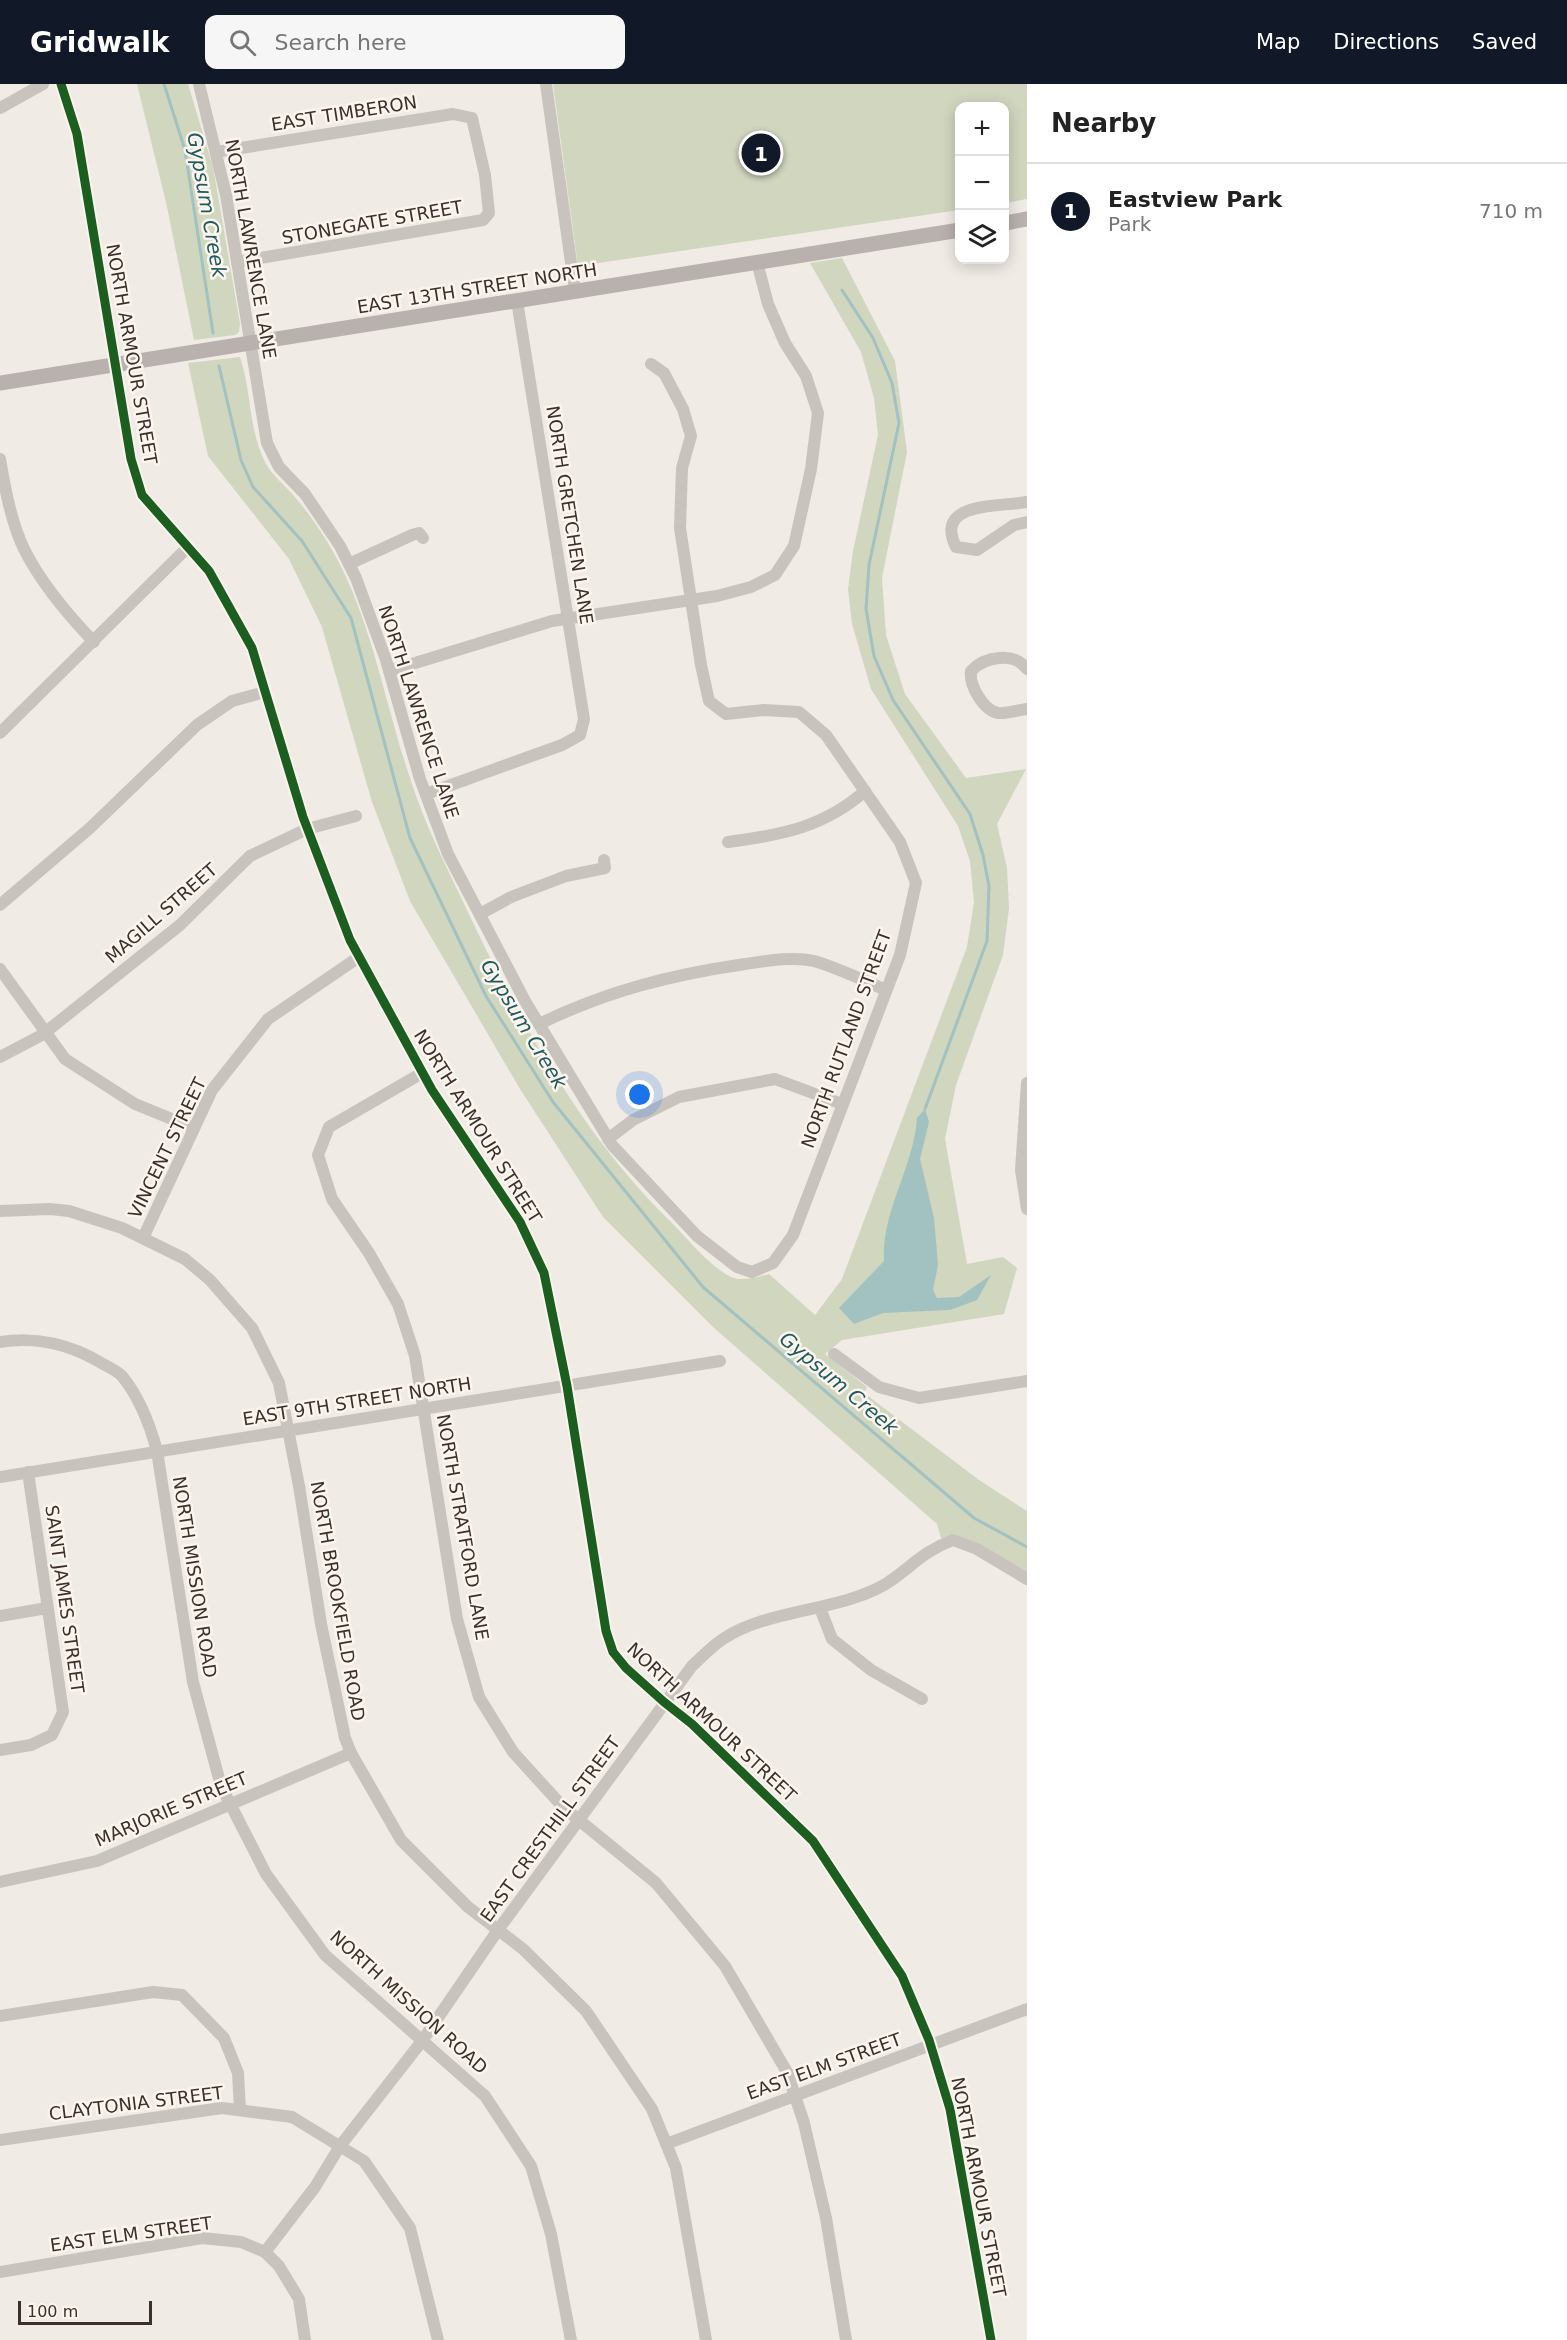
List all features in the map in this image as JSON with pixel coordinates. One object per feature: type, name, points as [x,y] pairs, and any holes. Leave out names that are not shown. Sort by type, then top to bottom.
[{"type":"main road","points":[[1009,222],[1027,219]]},
{"type":"main road","name":"EAST 13TH STREET NORTH","points":[[0,383],[955,231]]},
{"type":"street","points":[[0,108],[43,84]]},
{"type":"street","name":"NORTH ARMOUR STREET","points":[[61,84],[77,134],[130,459],[142,495],[208,571],[252,648],[307,829],[350,940],[422,1073],[520,1222],[543,1273],[567,1386],[606,1631],[613,1652],[626,1668],[692,1724],[813,1841],[902,1976],[931,2046],[950,2109],[992,2340]]},
{"type":"street","name":"NORTH LAWRENCE LANE","points":[[199,84],[216,152],[237,262],[267,443],[279,467],[304,494],[349,564],[389,671],[426,794],[448,854],[539,1024],[608,1139],[697,1236],[737,1267],[752,1272],[758,1270]]},
{"type":"street","points":[[546,84],[575,291]]},
{"type":"street","name":"EAST TIMBERON","points":[[216,152],[453,114],[472,118],[482,158]]},
{"type":"street","name":"STONEGATE STREET","points":[[237,262],[483,220],[489,213],[482,158]]},
{"type":"street","points":[[389,671],[568,619],[691,600],[751,587],[775,575],[794,546],[811,469],[818,413],[806,376],[784,343],[768,304],[757,262]]},
{"type":"street","name":"NORTH GRETCHEN LANE","points":[[426,794],[562,745],[580,735],[584,719],[517,301]]},
{"type":"street","name":"NORTH RUTLAND STREET","points":[[651,364],[664,373],[683,410],[691,436],[682,468],[680,528],[709,701],[726,714],[764,710],[799,712],[826,735],[900,842],[916,883],[900,955],[793,1234],[773,1263],[758,1270]]},
{"type":"street","points":[[0,459],[6,490],[24,549],[66,612],[94,642]]},
{"type":"street","points":[[1027,502],[977,507],[963,512],[954,519],[952,539],[956,547],[977,550],[1014,525],[1027,522]]},
{"type":"street","points":[[349,564],[412,535],[419,534],[423,538]]},
{"type":"street","points":[[0,733],[187,548]]},
{"type":"street","points":[[1027,669],[1018,659],[1011,657],[985,660],[971,671],[972,686],[989,710],[999,713],[1027,709]]},
{"type":"street","points":[[0,905],[90,828],[197,725],[232,701],[265,692]]},
{"type":"street","points":[[728,842],[808,827],[847,807],[865,791]]},
{"type":"street","name":"MAGILL STREET","points":[[0,1057],[45,1033],[180,925],[250,856],[307,829],[356,816]]},
{"type":"street","points":[[480,914],[511,897],[566,876],[604,867],[604,860]]},
{"type":"street","name":"VINCENT STREET","points":[[143,1238],[212,1090],[268,1018],[359,957]]},
{"type":"street","points":[[539,1024],[579,1005],[662,978],[775,960],[812,961],[886,990]]},
{"type":"street","points":[[0,969],[65,1059],[135,1104],[195,1128]]},
{"type":"street","name":"NORTH STRATFORD LANE","points":[[422,1073],[329,1127],[318,1155],[332,1199],[369,1253],[398,1304],[416,1356],[457,1619],[479,1697],[513,1752],[563,1807],[656,1882],[725,1966],[787,2072],[804,2123],[826,2218],[846,2340]]},
{"type":"street","points":[[608,1139],[633,1120],[679,1097],[775,1079],[842,1104]]},
{"type":"street","points":[[1027,1083],[1021,1170],[1027,1209]]},
{"type":"street","name":"NORTH BROOKFIELD ROAD","points":[[0,1211],[50,1209],[69,1211],[122,1228],[185,1259],[210,1280],[252,1328],[279,1383],[321,1624],[345,1738],[351,1753],[401,1840],[468,1907],[523,1949],[586,2011],[651,2109],[676,2168],[706,2340]]},
{"type":"street","name":"NORTH MISSION ROAD","points":[[0,1342],[26,1340],[69,1346],[121,1375],[149,1420],[157,1452],[192,1682],[221,1786],[266,1874],[325,1955],[485,2096],[531,2166],[551,2234],[571,2340]]},
{"type":"street","points":[[834,1354],[879,1387],[919,1398],[1027,1381]]},
{"type":"street","name":"EAST 9TH STREET NORTH","points":[[0,1477],[720,1361]]},
{"type":"street","name":"SAINT JAMES STREET","points":[[0,1750],[31,1745],[52,1735],[63,1712],[28,1472]]},
{"type":"street","name":"EAST CRESTHILL STREET","points":[[265,2252],[315,2187],[340,2146],[422,2041],[498,1930],[692,1666],[724,1638],[758,1623],[820,1608],[883,1585],[930,1549],[953,1540],[976,1549],[1027,1579]]},
{"type":"street","points":[[0,1616],[47,1608]]},
{"type":"street","points":[[820,1608],[832,1639],[871,1670],[922,1699]]},
{"type":"street","name":"MARJORIE STREET","points":[[0,1882],[97,1861],[351,1753]]},
{"type":"street","points":[[0,2016],[153,1992],[182,1995],[224,2038],[238,2073],[240,2110]]},
{"type":"street","name":"EAST ELM STREET","points":[[666,2144],[1027,2009]]},
{"type":"street","name":"CLAYTONIA STREET","points":[[0,2140],[222,2108],[292,2117],[363,2161],[411,2228],[438,2340]]},
{"type":"street","name":"EAST ELM STREET","points":[[0,2272],[202,2238],[241,2242],[265,2252]]},
{"type":"street","points":[[265,2252],[279,2266],[299,2300],[305,2340]]},
{"type":"green space","points":[[137,84],[188,84],[213,167],[240,324],[239,332],[235,335],[194,340],[166,202]]},
{"type":"green space","points":[[553,84],[1027,84],[1027,199],[1009,202],[1009,102],[955,102],[955,211],[578,266]]},
{"type":"green space","points":[[842,258],[895,361],[907,452],[882,578],[886,635],[905,694],[966,778],[1026,769],[997,824],[1007,868],[1009,908],[1003,955],[956,1085],[945,1139],[967,1264],[1003,1257],[1017,1268],[1004,1314],[842,1340],[825,1354],[867,1387],[864,1393],[979,1480],[1027,1511],[1027,1574],[960,1537],[941,1538],[937,1524],[713,1327],[603,1217],[520,1089],[410,901],[372,802],[322,627],[289,559],[208,456],[188,363],[240,357],[260,451],[272,473],[295,497],[319,528],[350,586],[368,634],[396,732],[423,814],[486,950],[554,1074],[608,1151],[638,1187],[715,1266],[731,1277],[740,1279],[769,1274],[815,1315],[842,1279],[967,947],[974,902],[970,861],[958,826],[871,689],[852,624],[848,589],[853,551],[878,435],[874,398],[861,352],[810,263]]},
{"type":"water","points":[[925,1109],[929,1122],[920,1159],[934,1218],[938,1265],[933,1290],[937,1298],[959,1297],[991,1275],[977,1300],[950,1310],[883,1313],[854,1324],[839,1308],[884,1261],[887,1225],[910,1154],[917,1118]]},
{"type":"waterway","name":"Gypsum Creek","points":[[164,84],[185,150],[213,333]]},
{"type":"waterway","points":[[842,290],[873,338],[892,383],[899,423],[869,565],[866,609],[874,656],[893,700],[970,814],[983,855],[989,886],[987,941],[925,1109]]},
{"type":"waterway","name":"Gypsum Creek","points":[[219,366],[241,460],[253,487],[302,541],[351,618],[410,838],[486,996],[553,1102],[703,1287],[974,1518],[1027,1547]]},
{"type":"cycle path","points":[[61,84],[77,134],[131,459],[142,495],[209,571],[252,648],[303,817],[350,940],[432,1090],[520,1222],[544,1273],[567,1386],[606,1631],[613,1652],[626,1668],[692,1724],[813,1841],[902,1976],[929,2040],[950,2109],[991,2340]]},
{"type":"place","name":"Eastview Park","points":[[761,153]]}]
